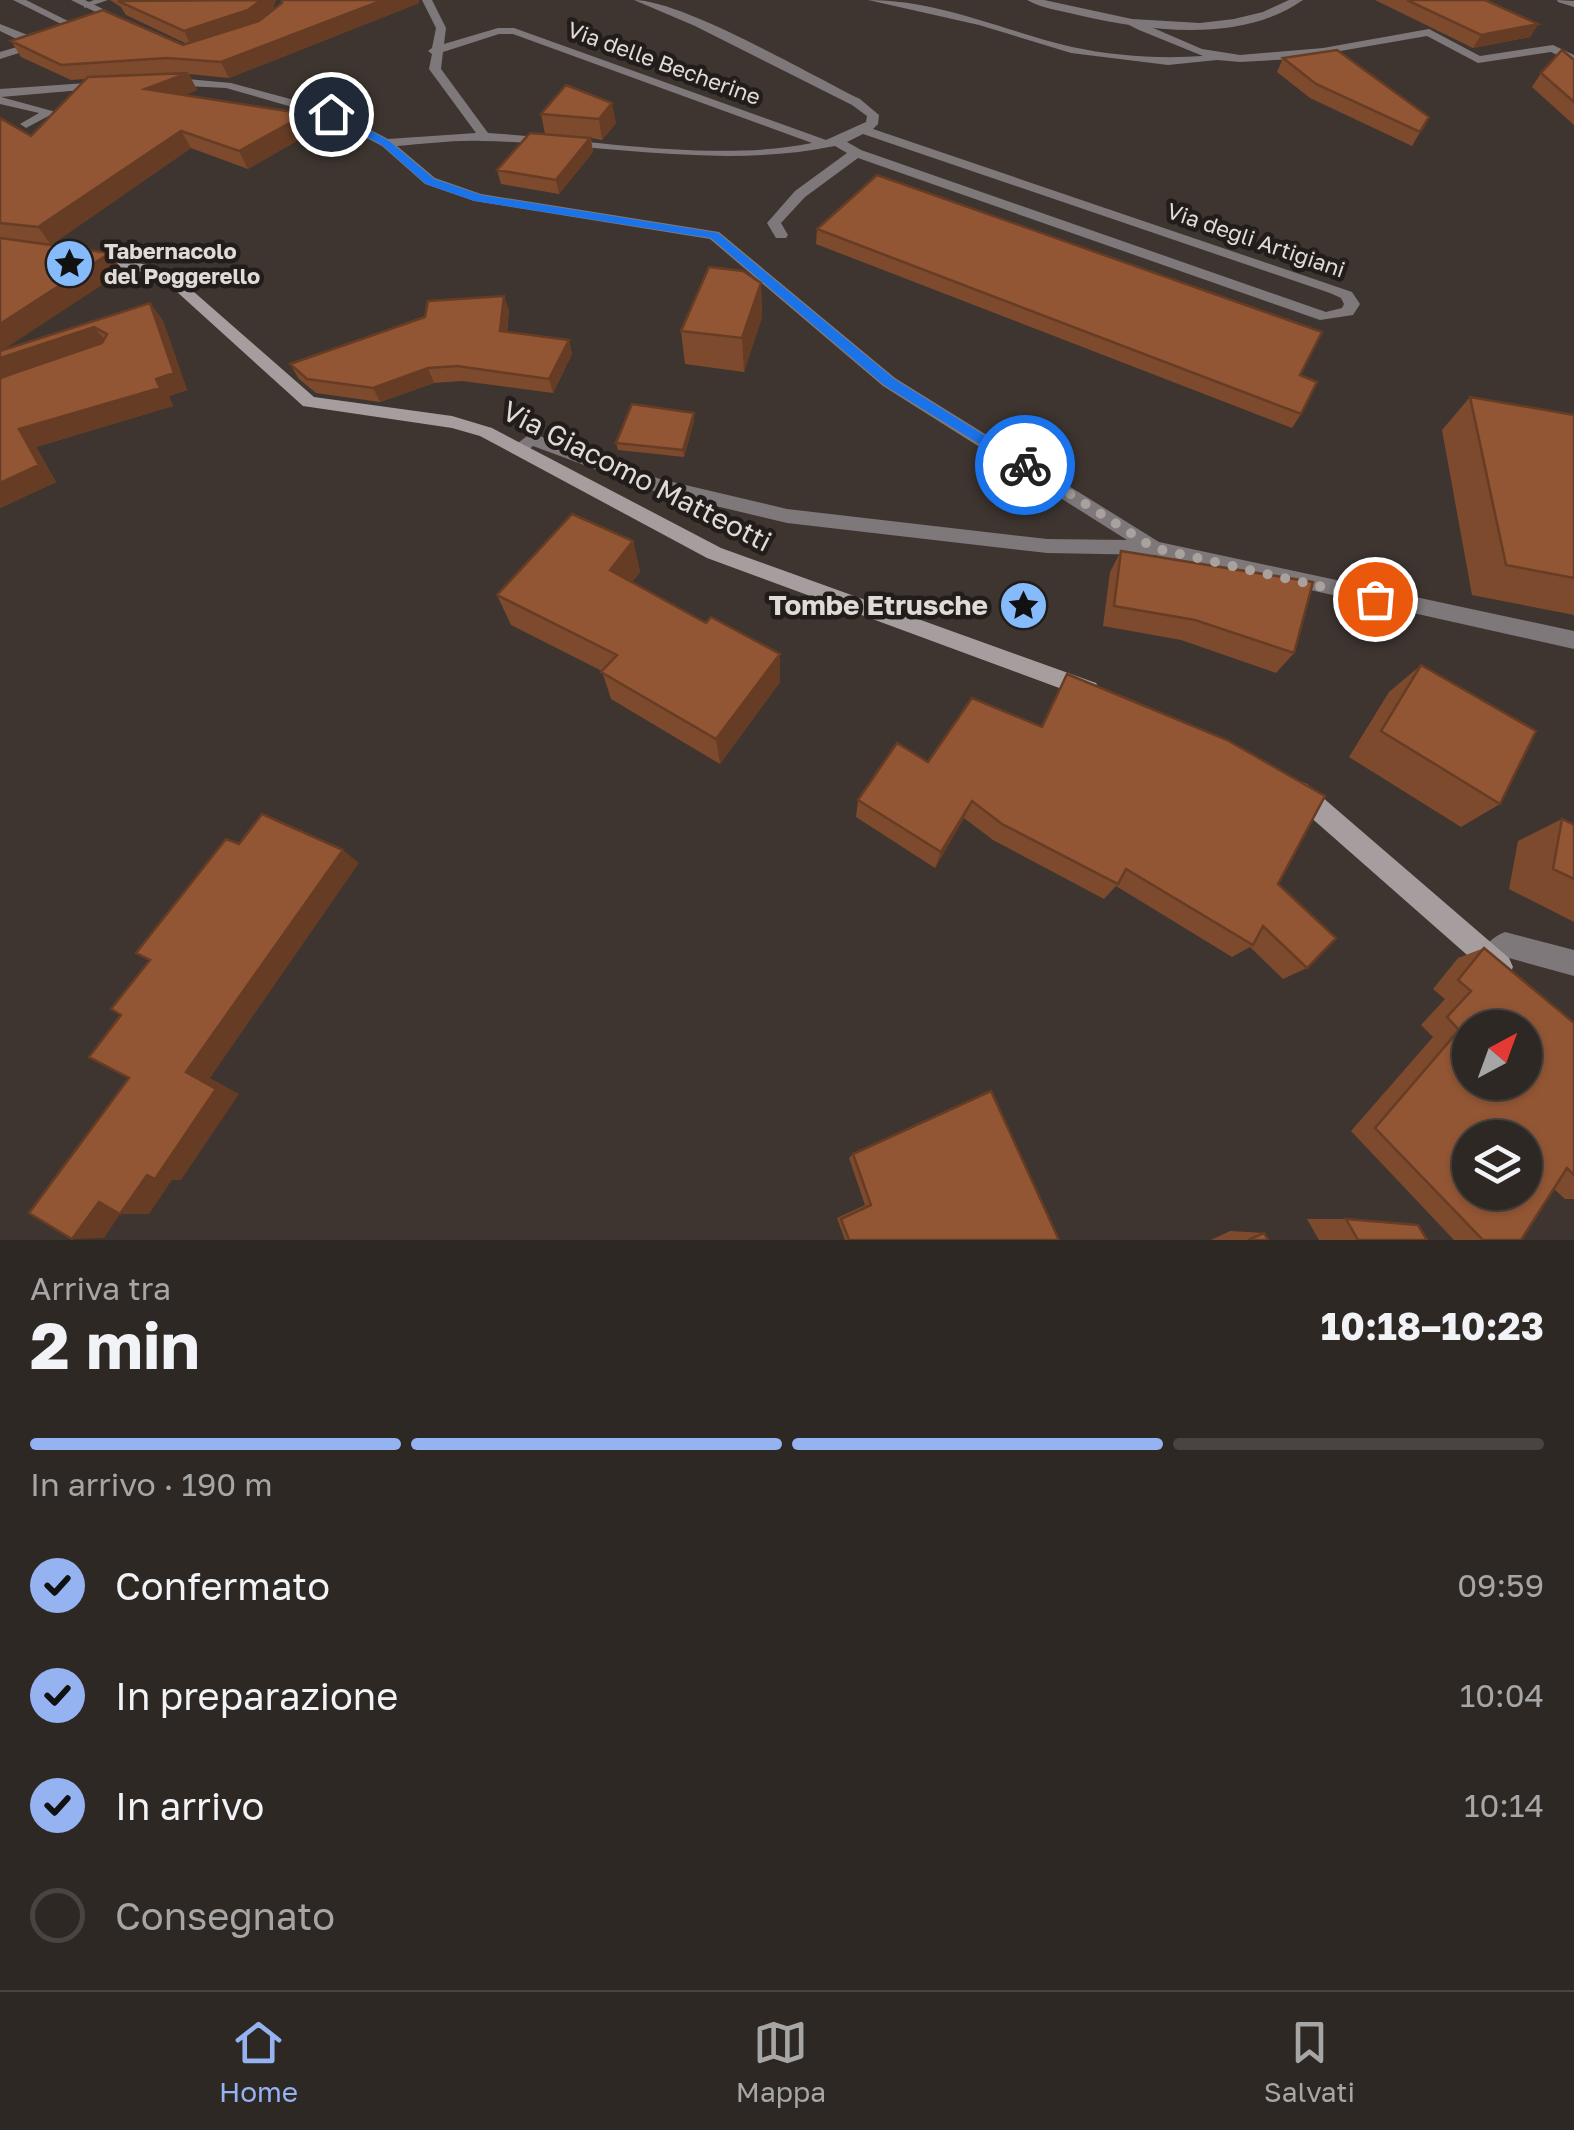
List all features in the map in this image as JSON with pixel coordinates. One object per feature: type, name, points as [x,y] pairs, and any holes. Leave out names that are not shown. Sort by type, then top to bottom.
[{"type":"main road","name":"Via Giacomo Matteotti","points":[[73,254],[136,265],[164,277],[197,301],[309,402],[452,422],[520,450],[714,553],[1003,656],[1114,701]]},
{"type":"main road","points":[[1285,783],[1337,821],[1518,984]]},
{"type":"street","points":[[18,0],[77,28]]},
{"type":"street","points":[[0,54],[108,19],[66,0]]},
{"type":"street","points":[[82,3],[103,0]]},
{"type":"street","points":[[427,0],[440,28],[434,51],[435,69],[484,136]]},
{"type":"street","points":[[386,143],[484,136],[634,150],[750,153],[828,142],[865,130],[873,115],[856,102],[699,24],[639,0]]},
{"type":"street","points":[[872,0],[981,22],[1071,50],[1168,62],[1352,45],[1430,32],[1478,60],[1553,48],[1574,60]]},
{"type":"street","points":[[1032,0],[1132,23],[1219,56]]},
{"type":"street","points":[[1132,23],[1176,26],[1240,21],[1298,0]]},
{"type":"street","points":[[1562,0],[1574,4]]},
{"type":"street","points":[[82,3],[141,31]]},
{"type":"street","points":[[63,34],[109,16]]},
{"type":"street","points":[[0,27],[35,44]]},
{"type":"street","name":"Via delle Becherine","points":[[434,51],[498,31],[514,31],[828,142]]},
{"type":"street","points":[[0,54],[49,39]]},
{"type":"street","points":[[149,82],[186,81],[238,88],[331,114],[386,143],[430,182],[479,198],[714,235],[889,382],[1154,548]]},
{"type":"street","points":[[0,97],[118,85]]},
{"type":"street","points":[[0,97],[50,112],[26,124]]},
{"type":"street","name":"Via degli Artigiani","points":[[828,142],[1326,317],[1348,312],[1352,304],[1347,295],[1335,290],[865,130]]},
{"type":"street","points":[[781,234],[774,223],[800,194],[856,153]]},
{"type":"street","points":[[520,450],[531,439],[657,485],[786,516],[1047,546],[1154,548],[1568,640]]},
{"type":"street","points":[[1491,959],[1505,944],[1574,964]]},
{"type":"building","points":[[261,0],[248,10],[184,31],[118,1]]},
{"type":"building","points":[[282,0],[383,0],[221,62],[167,58],[61,65],[11,41],[103,10],[183,45],[259,21]]},
{"type":"building","points":[[1407,0],[1485,0],[1538,24],[1481,35]]},
{"type":"building","points":[[1337,50],[1429,117],[1420,132],[1316,84],[1283,58]]},
{"type":"building","points":[[1562,50],[1574,60],[1574,102],[1541,73]]},
{"type":"building","points":[[188,73],[145,89],[306,114],[239,151],[181,131],[38,227],[0,223],[0,118],[31,136],[88,77]]},
{"type":"building","points":[[566,85],[612,103],[599,119],[541,114]]},
{"type":"building","points":[[530,133],[590,138],[556,180],[497,170]]},
{"type":"building","points":[[877,175],[1322,332],[1300,375],[1317,382],[1301,414],[817,229]]},
{"type":"building","points":[[0,238],[110,253],[0,324]]},
{"type":"building","points":[[709,267],[743,271],[761,283],[742,338],[681,331]]},
{"type":"building","points":[[504,296],[500,331],[569,340],[549,379],[457,366],[428,368],[373,388],[307,379],[290,364],[425,317],[428,301]]},
{"type":"building","points":[[150,303],[174,373],[156,379],[160,388],[19,429],[39,465],[0,483],[0,378],[102,343],[107,334],[94,327],[0,358],[0,351]]},
{"type":"building","points":[[1470,397],[1574,415],[1574,578],[1506,565]]},
{"type":"building","points":[[632,404],[694,413],[683,450],[616,443]]},
{"type":"building","points":[[572,514],[633,541],[610,570],[706,623],[711,617],[780,654],[716,739],[601,672],[617,655],[497,595]]},
{"type":"building","points":[[1121,551],[1313,582],[1294,653],[1195,620],[1114,606]]},
{"type":"building","points":[[1421,665],[1536,731],[1500,804],[1381,731]]},
{"type":"building","points":[[1067,674],[1227,740],[1325,796],[1278,884],[1336,938],[1307,968],[1263,926],[1253,945],[1126,869],[1118,884],[1002,824],[972,801],[941,852],[858,800],[897,743],[928,762],[972,698],[1042,727]]},
{"type":"building","points":[[262,814],[343,850],[186,1072],[216,1089],[155,1179],[147,1175],[120,1214],[99,1202],[72,1239],[29,1213],[129,1078],[89,1057],[121,1015],[111,1009],[150,960],[136,953],[226,839],[239,844]]},
{"type":"building","points":[[1562,819],[1574,825],[1574,879],[1553,869]]},
{"type":"building","points":[[1484,948],[1574,1023],[1574,1175],[1567,1168],[1542,1207],[1542,1120],[1452,1120],[1452,1208],[1375,1128],[1452,1038],[1452,1100],[1542,1100],[1542,1010],[1453,1010],[1471,991],[1458,980]]},
{"type":"building","points":[[991,1091],[1059,1240],[849,1240],[841,1219],[871,1205],[853,1154]]},
{"type":"building","points":[[1454,1210],[1540,1210],[1521,1240],[1483,1240]]},
{"type":"building","points":[[1346,1219],[1418,1225],[1427,1240],[1358,1240]]},
{"type":"building","points":[[1264,1233],[1268,1240],[1248,1240]]},
{"type":"way so far","points":[[1025,465],[1154,548],[1375,599]]},
{"type":"place","name":"Tabernacolo del Poggerello","points":[[69,264]]},
{"type":"place","name":"Tombe Etrusche","points":[[1023,605]]},
{"type":"route","points":[[331,114],[386,143],[430,182],[479,198],[714,235],[889,382],[1025,465]]}]
